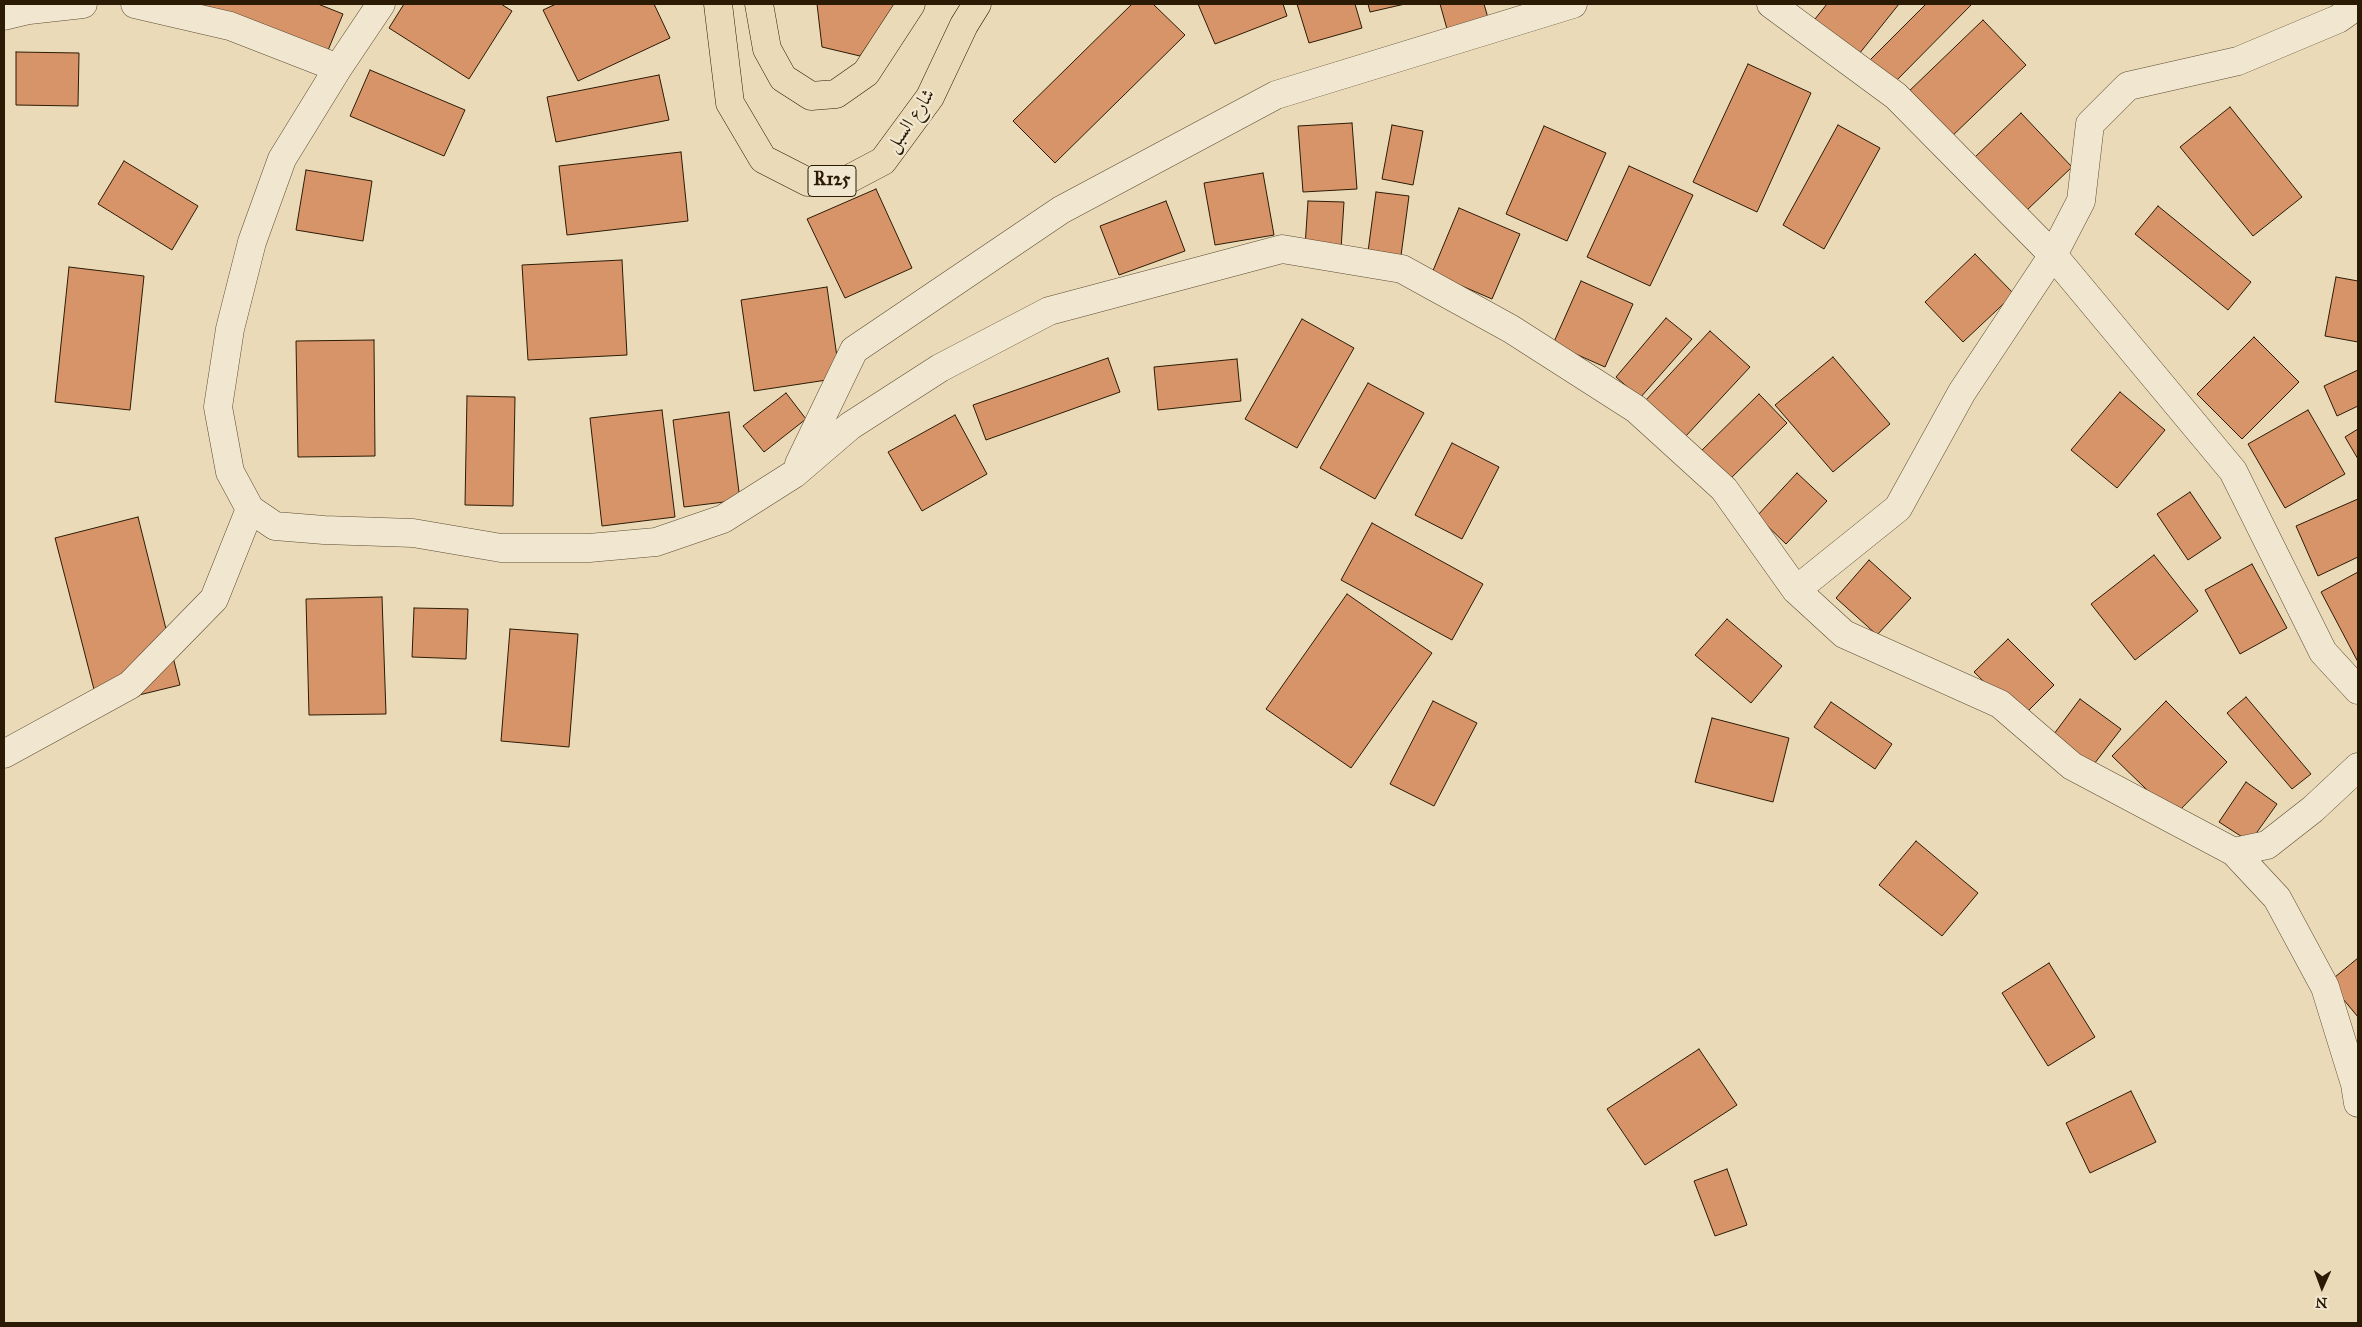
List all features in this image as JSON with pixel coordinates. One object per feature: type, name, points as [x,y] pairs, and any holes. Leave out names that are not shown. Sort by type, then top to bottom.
[{"type":"main road","name":"شارع السبل","points":[[718,4],[730,103],[763,160],[808,182],[846,180],[883,161],[930,97],[964,25],[977,4]]},
{"type":"main road","points":[[759,4],[767,50],[782,78],[811,96],[836,94],[866,73],[911,4]]},
{"type":"street","points":[[4,16],[29,10],[83,4]]},
{"type":"street","points":[[135,4],[230,26],[338,68]]},
{"type":"street","points":[[380,4],[282,159],[252,242],[230,329],[218,407],[230,472],[250,509],[275,526],[324,530],[413,533],[501,548],[589,548],[656,542],[723,519],[794,474],[850,426],[940,368],[1049,312],[1282,249],[1402,269],[1511,329],[1636,408],[1724,489],[1796,590],[1844,634],[2000,704],[2072,766],[2234,852],[2277,898],[2325,987],[2355,1084],[2358,1103]]},
{"type":"street","points":[[794,474],[854,350],[1061,210],[1276,95],[1573,4]]},
{"type":"street","points":[[1771,4],[1896,96],[2053,255],[2233,471],[2323,652],[2358,690]]},
{"type":"street","points":[[1796,590],[1898,508],[1962,392],[2053,255],[2081,201],[2090,124],[2128,86],[2238,61],[2338,19],[2358,5]]},
{"type":"street","points":[[4,754],[130,685],[214,599],[250,509]]},
{"type":"street","points":[[2234,852],[2268,845],[2313,809],[2358,767]]},
{"type":"building","points":[[200,4],[318,4],[343,14],[319,72],[193,21]]},
{"type":"building","points":[[404,4],[501,4],[512,11],[469,79],[389,28]]},
{"type":"building","points":[[556,4],[654,4],[670,38],[578,81],[543,10]]},
{"type":"building","points":[[817,4],[897,4],[860,56],[822,47]]},
{"type":"building","points":[[1132,4],[1153,4],[1185,35],[1055,163],[1013,121]]},
{"type":"building","points":[[1198,4],[1283,4],[1287,16],[1215,44]]},
{"type":"building","points":[[1297,4],[1355,4],[1362,28],[1309,43]]},
{"type":"building","points":[[1368,4],[1405,4],[1370,12]]},
{"type":"building","points":[[1440,4],[1484,4],[1490,25],[1449,36]]},
{"type":"building","points":[[1827,4],[1899,4],[1855,59],[1811,24]]},
{"type":"building","points":[[1926,4],[1972,4],[1894,83],[1870,60]]},
{"type":"building","points":[[1983,20],[2026,65],[1948,140],[1905,95]]},
{"type":"building","points":[[16,52],[79,53],[78,106],[16,105]]},
{"type":"building","points":[[1748,64],[1811,93],[1757,212],[1693,182]]},
{"type":"building","points":[[370,70],[465,110],[444,156],[350,116]]},
{"type":"building","points":[[659,75],[669,120],[556,142],[547,97]]},
{"type":"building","points":[[2230,107],[2302,197],[2253,236],[2180,147]]},
{"type":"building","points":[[2021,113],[2072,167],[2027,210],[1975,157]]},
{"type":"building","points":[[1352,123],[1357,189],[1303,192],[1298,126]]},
{"type":"building","points":[[1392,125],[1423,131],[1413,185],[1382,179]]},
{"type":"building","points":[[1838,125],[1880,148],[1824,249],[1783,225]]},
{"type":"building","points":[[1544,126],[1606,153],[1567,241],[1506,214]]},
{"type":"building","points":[[681,152],[688,221],[567,235],[559,166]]},
{"type":"building","points":[[124,161],[198,206],[172,250],[98,204]]},
{"type":"building","points":[[1629,166],[1693,195],[1650,286],[1587,257]]},
{"type":"building","points":[[306,170],[372,181],[363,241],[296,230]]},
{"type":"building","points":[[1263,173],[1274,235],[1215,245],[1204,183]]},
{"type":"building","points":[[876,189],[912,268],[845,298],[807,219]]},
{"type":"building","points":[[1376,192],[1409,196],[1400,263],[1367,259]]},
{"type":"building","points":[[1166,201],[1185,251],[1119,275],[1100,226]]},
{"type":"building","points":[[1308,201],[1344,202],[1341,249],[1305,247]]},
{"type":"building","points":[[2158,206],[2251,282],[2228,310],[2135,234]]},
{"type":"building","points":[[1459,208],[1520,234],[1492,299],[1432,273]]},
{"type":"building","points":[[1975,254],[2014,294],[1963,342],[1925,302]]},
{"type":"building","points":[[622,260],[627,355],[528,360],[522,265]]},
{"type":"building","points":[[69,267],[144,276],[130,410],[55,402]]},
{"type":"building","points":[[2336,277],[2358,281],[2358,342],[2325,336]]},
{"type":"building","points":[[1581,281],[1633,304],[1605,367],[1553,344]]},
{"type":"building","points":[[827,287],[840,378],[754,391],[741,300]]},
{"type":"building","points":[[1666,318],[1692,339],[1640,398],[1616,377]]},
{"type":"building","points":[[1302,319],[1354,348],[1297,448],[1245,419]]},
{"type":"building","points":[[1710,331],[1750,367],[1685,437],[1645,401]]},
{"type":"building","points":[[2254,337],[2299,382],[2242,439],[2197,394]]},
{"type":"building","points":[[374,340],[375,456],[298,457],[296,341]]},
{"type":"building","points":[[1833,357],[1890,424],[1833,472],[1775,405]]},
{"type":"building","points":[[1108,358],[1120,392],[986,440],[973,405]]},
{"type":"building","points":[[1237,359],[1241,401],[1158,410],[1154,367]]},
{"type":"building","points":[[2358,370],[2358,406],[2337,416],[2324,386]]},
{"type":"building","points":[[1368,383],[1424,413],[1375,499],[1320,468]]},
{"type":"building","points":[[2120,392],[2165,430],[2117,488],[2071,450]]},
{"type":"building","points":[[786,393],[806,419],[764,452],[743,426]]},
{"type":"building","points":[[1759,394],[1787,423],[1727,482],[1698,454]]},
{"type":"building","points":[[467,396],[515,397],[513,506],[465,505]]},
{"type":"building","points":[[662,410],[675,517],[602,526],[590,418]]},
{"type":"building","points":[[2308,410],[2345,474],[2285,508],[2248,444]]},
{"type":"building","points":[[729,412],[740,500],[684,507],[673,420]]},
{"type":"building","points":[[955,415],[987,474],[922,511],[888,452]]},
{"type":"building","points":[[2358,429],[2358,459],[2345,437]]},
{"type":"building","points":[[1452,443],[1499,467],[1462,539],[1415,515]]},
{"type":"building","points":[[1797,473],[1827,501],[1786,544],[1757,516]]},
{"type":"building","points":[[2190,492],[2221,538],[2188,560],[2157,514]]},
{"type":"building","points":[[2358,499],[2358,557],[2318,576],[2296,526]]},
{"type":"building","points":[[138,517],[180,685],[98,705],[55,538]]},
{"type":"building","points":[[1372,523],[1483,584],[1452,640],[1341,580]]},
{"type":"building","points":[[2154,555],[2198,611],[2135,660],[2091,604]]},
{"type":"building","points":[[1869,560],[1911,598],[1877,635],[1836,598]]},
{"type":"building","points":[[2252,564],[2287,628],[2240,654],[2205,590]]},
{"type":"building","points":[[2358,572],[2358,662],[2321,592]]},
{"type":"building","points":[[1347,594],[1432,653],[1351,768],[1266,709]]},
{"type":"building","points":[[382,597],[386,714],[309,715],[306,599]]},
{"type":"building","points":[[414,608],[468,609],[466,659],[412,657]]},
{"type":"building","points":[[1727,619],[1782,666],[1751,703],[1695,655]]},
{"type":"building","points":[[510,629],[578,634],[569,747],[501,741]]},
{"type":"building","points":[[2008,639],[2054,685],[2021,718],[1974,672]]},
{"type":"building","points":[[2246,697],[2311,774],[2292,789],[2227,713]]},
{"type":"building","points":[[2080,699],[2121,729],[2091,768],[2051,738]]},
{"type":"building","points":[[1433,701],[1477,723],[1434,806],[1390,784]]},
{"type":"building","points":[[2166,701],[2227,762],[2174,816],[2112,756]]},
{"type":"building","points":[[1831,702],[1892,744],[1875,769],[1814,727]]},
{"type":"building","points":[[1712,718],[1789,738],[1773,802],[1695,782]]},
{"type":"building","points":[[2246,782],[2277,804],[2250,842],[2219,822]]},
{"type":"building","points":[[1916,841],[1978,893],[1942,936],[1879,885]]},
{"type":"building","points":[[2358,958],[2358,1017],[2329,982]]},
{"type":"building","points":[[2049,963],[2095,1037],[2048,1066],[2002,993]]},
{"type":"building","points":[[1699,1049],[1737,1105],[1645,1165],[1607,1109]]},
{"type":"building","points":[[2131,1091],[2156,1142],[2090,1173],[2066,1123]]},
{"type":"building","points":[[1727,1169],[1747,1225],[1715,1236],[1694,1181]]}]
